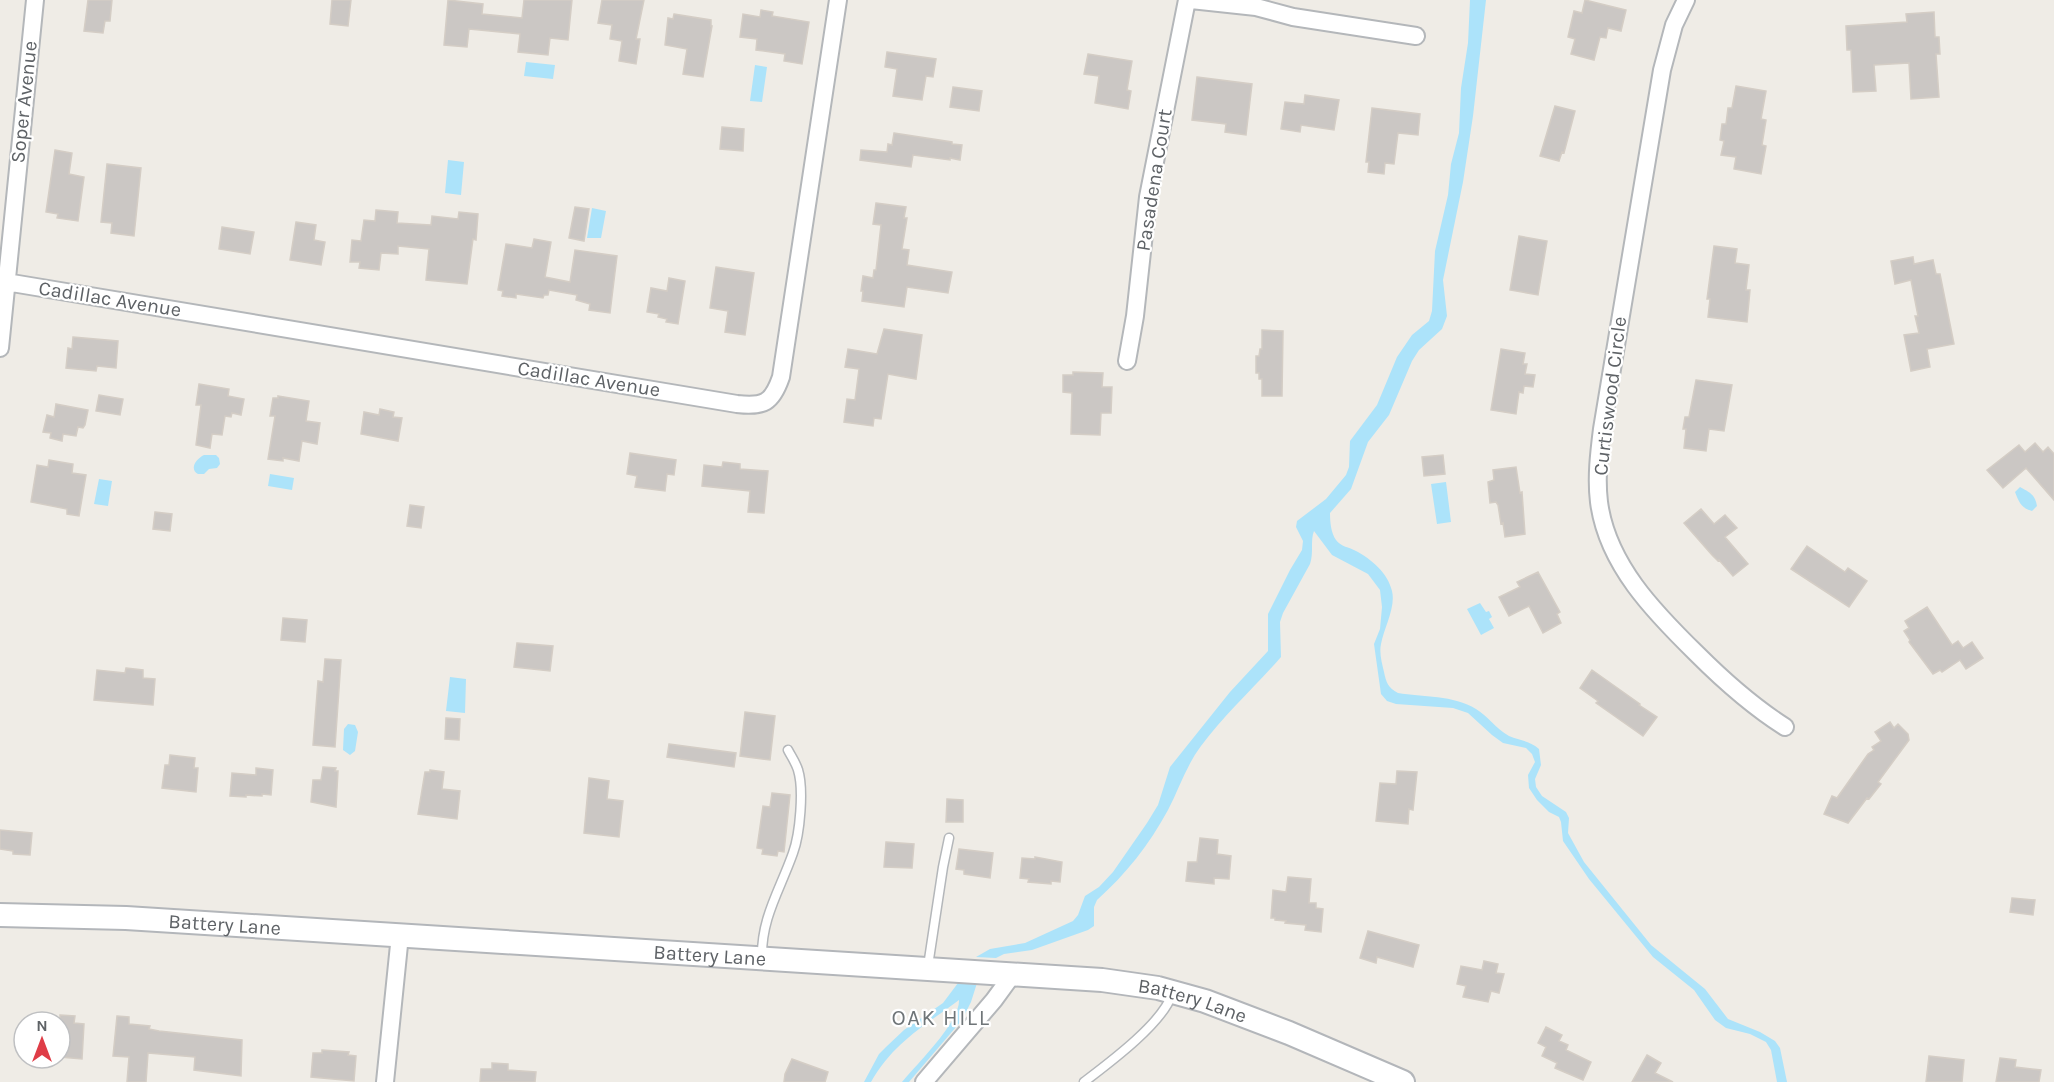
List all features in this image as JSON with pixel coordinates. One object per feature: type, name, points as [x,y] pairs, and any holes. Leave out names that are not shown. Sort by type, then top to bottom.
[{"type":"main road","name":"Battery Lane","points":[[0,915],[126,918],[1102,980],[1173,991],[1228,1009],[1403,1082]]},
{"type":"street","name":"Soper Avenue","points":[[0,348],[35,0]]},
{"type":"street","name":"Cadillac Avenue","points":[[6,282],[717,401],[762,404],[771,399],[781,377],[838,0]]},
{"type":"street","points":[[1189,0],[1257,7],[1293,17],[1416,36]]},
{"type":"street","name":"Pasadena Court","points":[[1127,361],[1135,316],[1148,196],[1189,0]]},
{"type":"street","name":"Curtiswood Circle","points":[[1686,0],[1674,25],[1662,70],[1602,429],[1598,458],[1599,502],[1608,537],[1616,555],[1643,597],[1678,636],[1738,693],[1785,727]]},
{"type":"street","points":[[385,1082],[400,935]]},
{"type":"street","points":[[924,1082],[988,1008],[1013,974]]},
{"type":"lane","points":[[762,959],[761,938],[773,899],[794,851],[801,805],[798,770],[788,750]]},
{"type":"lane","points":[[928,970],[943,867],[950,838]]},
{"type":"lane","points":[[1084,1082],[1162,1015],[1173,991]]},
{"type":"water","points":[[1470,0],[1486,0],[1463,182],[1443,280],[1447,316],[1442,329],[1419,350],[1412,361],[1389,415],[1368,442],[1351,489],[1330,513],[1332,531],[1340,544],[1373,562],[1390,584],[1392,604],[1380,651],[1385,676],[1390,687],[1398,693],[1448,699],[1467,704],[1504,733],[1539,749],[1541,765],[1535,779],[1536,787],[1542,796],[1566,812],[1569,818],[1568,833],[1584,862],[1651,945],[1705,989],[1728,1019],[1775,1041],[1780,1048],[1787,1082],[1777,1082],[1771,1050],[1766,1042],[1750,1034],[1726,1028],[1715,1020],[1694,990],[1653,957],[1589,879],[1563,841],[1559,817],[1549,812],[1529,788],[1528,775],[1535,762],[1532,754],[1526,748],[1503,743],[1468,713],[1453,708],[1396,704],[1387,701],[1381,694],[1374,644],[1380,629],[1382,607],[1380,590],[1368,574],[1332,555],[1314,531],[1310,564],[1280,622],[1281,657],[1201,746],[1191,761],[1168,810],[1145,847],[1118,880],[1097,900],[1094,907],[1094,926],[1032,950],[1004,954],[996,958],[976,957],[990,949],[1025,943],[1073,921],[1078,915],[1085,896],[1099,887],[1113,872],[1147,823],[1158,805],[1170,767],[1230,692],[1268,651],[1268,614],[1302,550],[1303,541],[1296,527],[1297,521],[1326,499],[1346,475],[1349,467],[1350,441],[1377,405],[1397,357],[1412,335],[1429,321],[1432,311],[1435,251],[1459,133]]},
{"type":"water","points":[[526,62],[555,65],[553,79],[524,76]]},
{"type":"water","points":[[755,65],[767,67],[762,102],[750,101]]},
{"type":"water","points":[[448,160],[464,162],[461,195],[445,193]]},
{"type":"water","points":[[592,208],[606,211],[601,238],[587,238]]},
{"type":"water","points":[[204,455],[216,455],[220,464],[217,468],[209,469],[204,474],[198,474],[194,467],[198,459]]},
{"type":"water","points":[[270,474],[294,478],[292,490],[268,486]]},
{"type":"water","points":[[99,479],[112,481],[108,506],[94,504]]},
{"type":"water","points":[[1446,482],[1451,522],[1437,524],[1431,484]]},
{"type":"water","points":[[2020,487],[2035,499],[2037,506],[2032,511],[2023,506],[2018,499],[2015,492]]},
{"type":"water","points":[[1480,603],[1486,612],[1489,611],[1492,617],[1489,619],[1494,628],[1481,635],[1467,609]]},
{"type":"water","points":[[450,677],[466,679],[465,713],[446,711]]},
{"type":"water","points":[[348,724],[355,725],[358,732],[355,751],[350,755],[343,750],[344,729]]},
{"type":"water","points":[[958,983],[977,983],[971,1002],[962,1020],[909,1082],[902,1082],[953,1020],[959,1000],[910,1036],[889,1056],[871,1082],[864,1082],[879,1054],[904,1030],[943,1003]]},
{"type":"building","points":[[88,0],[112,0],[110,21],[105,21],[103,33],[84,31]]},
{"type":"building","points":[[332,0],[351,0],[348,26],[330,24]]},
{"type":"building","points":[[448,0],[483,4],[482,14],[522,18],[524,0],[572,0],[568,40],[550,38],[548,55],[518,52],[520,34],[469,29],[467,47],[444,45]]},
{"type":"building","points":[[602,0],[644,0],[636,39],[640,39],[636,64],[619,61],[622,41],[610,39],[612,25],[598,23]]},
{"type":"building","points":[[1585,0],[1626,10],[1621,31],[1608,28],[1606,38],[1600,37],[1594,60],[1571,54],[1575,39],[1568,37],[1574,11],[1582,13]]},
{"type":"building","points":[[761,10],[773,12],[772,16],[809,22],[802,64],[784,61],[785,54],[756,50],[757,39],[740,37],[743,14],[760,17]]},
{"type":"building","points":[[1934,12],[1935,37],[1939,37],[1940,54],[1936,54],[1939,97],[1911,99],[1909,63],[1874,65],[1876,91],[1853,92],[1851,50],[1847,50],[1846,26],[1907,22],[1906,14]]},
{"type":"building","points":[[674,14],[711,20],[712,26],[703,77],[683,74],[687,49],[665,45],[668,18],[673,19]]},
{"type":"building","points":[[887,52],[936,59],[933,77],[926,76],[922,100],[893,96],[897,69],[885,67]]},
{"type":"building","points":[[1088,54],[1132,61],[1127,90],[1131,91],[1128,109],[1095,103],[1099,76],[1084,74]]},
{"type":"building","points":[[1197,77],[1252,84],[1246,135],[1225,132],[1226,124],[1192,120]]},
{"type":"building","points":[[1736,86],[1766,91],[1761,119],[1766,120],[1762,145],[1766,146],[1761,174],[1734,169],[1736,157],[1721,155],[1724,141],[1720,140],[1722,124],[1726,124],[1728,108],[1732,108]]},
{"type":"building","points":[[953,87],[982,91],[979,111],[950,107]]},
{"type":"building","points":[[1305,95],[1339,100],[1334,130],[1301,125],[1300,132],[1281,129],[1285,102],[1304,104]]},
{"type":"building","points":[[1555,106],[1575,111],[1564,153],[1562,152],[1559,161],[1540,156]]},
{"type":"building","points":[[1372,108],[1420,114],[1418,135],[1398,133],[1394,164],[1385,163],[1384,174],[1368,172],[1369,162],[1366,162]]},
{"type":"building","points":[[722,127],[744,129],[743,151],[720,149]]},
{"type":"building","points":[[894,133],[962,145],[960,160],[913,155],[911,167],[860,160],[861,150],[887,152],[888,144],[892,145]]},
{"type":"building","points":[[55,150],[72,153],[69,174],[84,177],[78,221],[57,218],[58,214],[46,212]]},
{"type":"building","points":[[107,164],[141,168],[134,236],[111,233],[112,223],[101,222]]},
{"type":"building","points":[[876,203],[906,207],[904,218],[907,218],[902,249],[909,250],[907,265],[952,272],[948,293],[907,287],[904,307],[862,301],[863,276],[873,278],[874,270],[876,270],[881,225],[873,224]]},
{"type":"building","points":[[575,207],[589,209],[584,241],[569,238]]},
{"type":"building","points":[[376,210],[398,212],[397,223],[431,225],[432,216],[458,219],[459,212],[478,214],[476,240],[473,239],[467,284],[426,280],[429,249],[398,246],[398,254],[381,253],[379,270],[359,268],[360,262],[350,262],[352,240],[361,241],[364,220],[375,221]]},
{"type":"building","points":[[296,222],[316,225],[314,240],[325,242],[321,265],[290,260]]},
{"type":"building","points":[[222,227],[254,232],[250,254],[219,249]]},
{"type":"building","points":[[1519,236],[1547,241],[1538,295],[1510,290]]},
{"type":"building","points":[[534,239],[551,242],[545,277],[570,282],[575,250],[617,256],[610,313],[589,310],[590,304],[576,300],[577,295],[549,290],[548,295],[544,295],[543,298],[516,294],[516,298],[502,296],[503,291],[498,290],[506,244],[532,248]]},
{"type":"building","points":[[1714,246],[1737,249],[1735,263],[1749,265],[1746,290],[1750,290],[1747,322],[1708,317],[1710,299],[1707,299]]},
{"type":"building","points":[[1913,257],[1914,264],[1933,260],[1936,274],[1940,274],[1954,344],[1927,349],[1930,367],[1911,371],[1904,335],[1919,333],[1915,316],[1918,316],[1911,280],[1895,284],[1891,261]]},
{"type":"building","points":[[716,267],[754,273],[745,335],[725,332],[728,311],[710,308]]},
{"type":"building","points":[[669,278],[685,281],[678,324],[666,322],[667,319],[658,317],[659,314],[647,312],[651,288],[667,291]]},
{"type":"building","points":[[884,329],[922,335],[916,379],[888,374],[881,419],[874,418],[873,426],[844,422],[847,399],[855,400],[859,369],[845,367],[848,349],[877,354]]},
{"type":"building","points":[[1262,330],[1283,331],[1282,396],[1262,396],[1262,379],[1259,379],[1259,373],[1256,373],[1256,356],[1259,356],[1260,349],[1262,349]]},
{"type":"building","points":[[73,337],[118,341],[116,368],[97,366],[96,371],[66,368],[68,348],[72,349]]},
{"type":"building","points":[[1501,349],[1525,353],[1523,364],[1527,364],[1525,374],[1535,375],[1533,387],[1524,386],[1523,393],[1519,392],[1516,414],[1491,410]]},
{"type":"building","points":[[1073,372],[1103,373],[1102,387],[1112,387],[1111,413],[1101,413],[1100,435],[1071,434],[1072,393],[1063,392],[1063,375],[1073,375]]},
{"type":"building","points":[[1696,380],[1732,385],[1724,431],[1709,429],[1706,451],[1684,448],[1685,417],[1689,417]]},
{"type":"building","points":[[199,384],[229,389],[228,396],[244,399],[241,415],[232,413],[231,417],[225,416],[222,435],[212,434],[210,448],[196,445],[201,405],[196,405]]},
{"type":"building","points":[[99,395],[123,399],[120,415],[96,411]]},
{"type":"building","points":[[278,396],[309,401],[306,421],[320,423],[317,444],[302,441],[299,461],[283,458],[283,461],[268,459],[275,416],[270,416],[273,398],[278,398]]},
{"type":"building","points":[[56,404],[88,410],[85,425],[83,428],[78,427],[76,436],[63,434],[62,441],[50,438],[51,433],[43,432],[47,415],[54,417]]},
{"type":"building","points":[[380,409],[394,412],[393,417],[402,418],[398,441],[361,434],[364,412],[379,415]]},
{"type":"building","points":[[2035,443],[2043,452],[2048,447],[2054,454],[2054,500],[2026,468],[2003,488],[1987,470],[2019,445],[2025,452]]},
{"type":"building","points":[[630,453],[676,460],[674,475],[667,474],[665,491],[635,487],[637,476],[627,474]]},
{"type":"building","points":[[1443,455],[1445,474],[1424,476],[1422,457]]},
{"type":"building","points":[[49,460],[73,464],[72,473],[86,475],[79,516],[67,514],[67,509],[31,502],[37,465],[48,467]]},
{"type":"building","points":[[723,462],[740,464],[740,469],[768,471],[764,513],[748,512],[750,491],[702,486],[704,465],[722,467]]},
{"type":"building","points":[[1516,467],[1520,493],[1522,492],[1525,534],[1505,537],[1498,505],[1496,502],[1490,503],[1488,482],[1494,480],[1493,470]]},
{"type":"building","points":[[410,505],[424,507],[421,528],[407,526]]},
{"type":"building","points":[[1701,509],[1714,524],[1725,515],[1737,528],[1725,537],[1748,564],[1733,576],[1684,523]]},
{"type":"building","points":[[155,512],[172,514],[170,531],[153,529]]},
{"type":"building","points":[[1807,546],[1845,572],[1848,568],[1867,581],[1849,607],[1791,569]]},
{"type":"building","points":[[1538,572],[1560,612],[1557,614],[1561,623],[1543,633],[1529,606],[1509,616],[1499,597],[1520,587],[1517,582]]},
{"type":"building","points":[[1927,607],[1952,645],[1958,641],[1963,648],[1972,642],[1983,658],[1966,669],[1960,660],[1942,672],[1940,670],[1933,674],[1909,642],[1904,631],[1909,628],[1905,621]]},
{"type":"building","points":[[283,618],[307,620],[305,642],[281,640]]},
{"type":"building","points":[[517,643],[553,646],[550,671],[514,667]]},
{"type":"building","points":[[325,659],[341,660],[335,747],[313,745],[318,681],[323,682]]},
{"type":"building","points":[[126,668],[143,670],[143,678],[155,679],[153,705],[94,700],[97,670],[125,673]]},
{"type":"building","points":[[1592,670],[1657,717],[1643,736],[1596,703],[1598,701],[1580,688]]},
{"type":"building","points":[[745,712],[775,716],[770,760],[740,756]]},
{"type":"building","points":[[446,718],[460,719],[459,740],[445,739]]},
{"type":"building","points":[[1890,722],[1894,728],[1898,724],[1908,734],[1909,740],[1878,782],[1881,784],[1848,823],[1824,814],[1832,796],[1837,798],[1868,754],[1874,750],[1872,747],[1881,741],[1875,732]]},
{"type":"building","points":[[669,744],[736,753],[734,767],[667,757]]},
{"type":"building","points":[[170,755],[195,758],[194,768],[198,768],[196,792],[162,788],[165,765],[169,765]]},
{"type":"building","points":[[323,767],[336,768],[335,771],[338,771],[336,807],[311,802],[313,780],[321,780]]},
{"type":"building","points":[[256,768],[273,770],[271,795],[230,796],[232,773],[256,775]]},
{"type":"building","points":[[430,770],[444,772],[442,789],[460,791],[457,819],[418,814],[425,772],[430,772]]},
{"type":"building","points":[[1397,771],[1417,772],[1413,810],[1409,809],[1408,824],[1376,821],[1380,783],[1396,784]]},
{"type":"building","points":[[589,778],[609,781],[607,799],[623,801],[619,837],[584,833]]},
{"type":"building","points":[[772,793],[790,795],[784,852],[778,851],[777,856],[762,854],[763,849],[757,848],[763,806],[770,807]]},
{"type":"building","points":[[947,799],[963,800],[963,822],[946,822]]},
{"type":"building","points":[[0,830],[32,833],[30,855],[13,854],[13,851],[0,849]]},
{"type":"building","points":[[1200,838],[1218,840],[1217,854],[1231,856],[1229,879],[1214,878],[1214,884],[1186,881],[1188,862],[1197,862]]},
{"type":"building","points":[[886,842],[914,844],[912,868],[884,867]]},
{"type":"building","points":[[959,849],[993,853],[990,878],[964,874],[964,870],[956,869]]},
{"type":"building","points":[[1035,857],[1062,862],[1060,882],[1051,881],[1051,884],[1028,882],[1029,879],[1020,878],[1022,858],[1035,859]]},
{"type":"building","points":[[1288,877],[1311,879],[1309,903],[1316,903],[1316,908],[1323,909],[1321,932],[1305,930],[1306,925],[1285,923],[1286,921],[1271,918],[1273,890],[1286,892]]},
{"type":"building","points":[[2012,898],[2035,900],[2033,915],[2010,912]]},
{"type":"building","points":[[1368,931],[1419,945],[1413,967],[1377,957],[1376,963],[1360,958]]},
{"type":"building","points":[[1484,961],[1498,964],[1496,973],[1504,974],[1499,993],[1491,991],[1488,1002],[1463,997],[1466,986],[1457,984],[1461,966],[1482,970]]},
{"type":"building","points":[[72,1016],[75,1016],[74,1023],[84,1024],[82,1059],[72,1058]]},
{"type":"building","points":[[117,1016],[129,1017],[129,1024],[150,1026],[149,1029],[159,1031],[242,1040],[241,1076],[194,1070],[195,1057],[148,1053],[146,1082],[127,1082],[129,1057],[113,1056]]},
{"type":"building","points":[[1546,1027],[1562,1035],[1559,1041],[1568,1045],[1566,1050],[1591,1062],[1583,1080],[1555,1068],[1557,1063],[1542,1056],[1546,1047],[1538,1043]]},
{"type":"building","points":[[322,1050],[349,1052],[348,1055],[356,1056],[354,1081],[311,1077],[313,1053],[322,1053]]},
{"type":"building","points":[[1647,1055],[1661,1063],[1655,1073],[1673,1082],[1632,1082]]},
{"type":"building","points":[[1929,1056],[1964,1060],[1962,1082],[1926,1082]]},
{"type":"building","points":[[2000,1058],[2016,1060],[2015,1067],[2041,1070],[2039,1082],[1996,1082]]},
{"type":"building","points":[[792,1059],[828,1072],[825,1082],[784,1082]]},
{"type":"building","points":[[492,1063],[508,1064],[508,1070],[536,1072],[535,1082],[480,1082],[481,1069],[492,1069]]},
{"type":"district","name":"OAK HILL","points":[[941,1018]]}]
